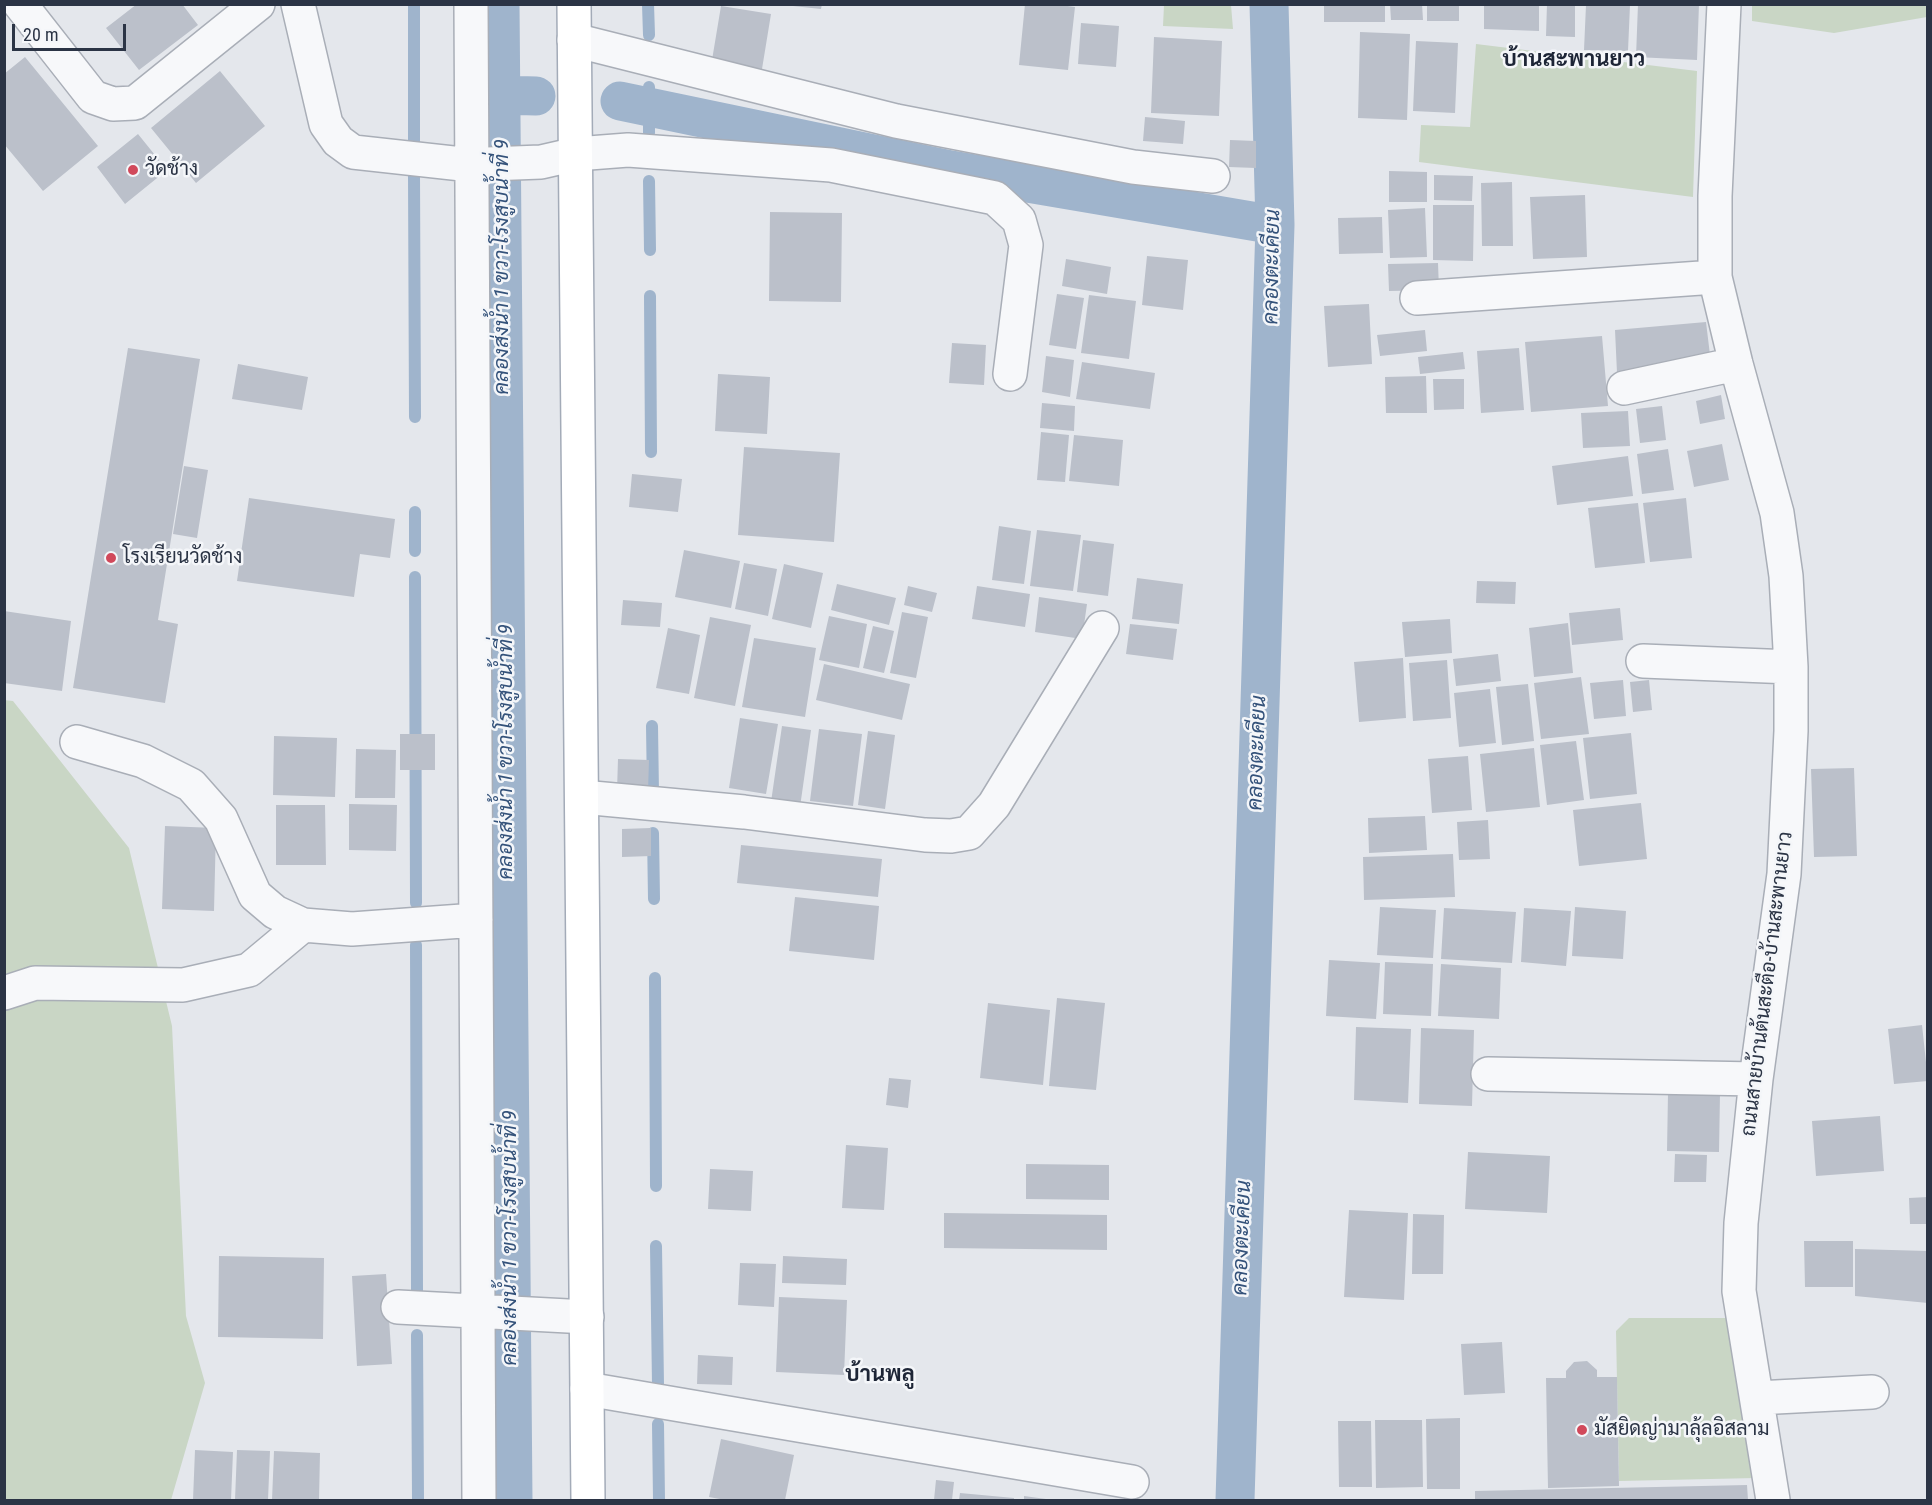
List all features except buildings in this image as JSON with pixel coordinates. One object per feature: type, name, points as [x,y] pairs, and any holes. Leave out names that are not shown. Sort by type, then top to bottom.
[{"type":"main road","points":[[574,4],[588,1500]]},
{"type":"street","points":[[4,10],[12,4]]},
{"type":"street","points":[[20,4],[93,97],[113,104],[135,104],[258,4]]},
{"type":"street","points":[[298,4],[326,124],[338,141],[353,152],[480,164],[541,162],[576,154],[628,150],[831,165],[995,198],[1019,220],[1026,245],[1010,374]]},
{"type":"street","points":[[471,4],[480,164],[476,920],[486,1312],[479,1500]]},
{"type":"street","name":"ถนนสายบ้านต้นสะตือ-บ้านสะพานยาว","points":[[1724,4],[1715,196],[1716,277],[1736,364],[1777,513],[1786,576],[1791,667],[1791,731],[1784,873],[1756,1079],[1741,1223],[1739,1291],[1773,1500]]},
{"type":"street","points":[[574,40],[896,121],[1133,167],[1213,176]]},
{"type":"street","points":[[1417,298],[1716,277]]},
{"type":"street","points":[[1624,388],[1736,364]]},
{"type":"street","points":[[582,798],[744,812],[925,835],[951,836],[969,833],[994,805],[1102,628]]},
{"type":"street","points":[[1643,661],[1791,667]]},
{"type":"street","points":[[77,742],[143,761],[191,785],[221,819],[255,895],[274,912],[303,925],[352,929],[476,920]]},
{"type":"street","points":[[4,993],[34,983],[183,985],[238,973],[249,970],[303,925]]},
{"type":"street","points":[[1488,1074],[1756,1079]]},
{"type":"street","points":[[398,1307],[586,1317]]},
{"type":"street","points":[[587,1389],[1132,1482]]},
{"type":"street","points":[[1757,1398],[1872,1392]]},
{"type":"green space","points":[[1164,5],[1231,5],[1233,29],[1163,26]]},
{"type":"green space","points":[[1752,5],[1927,5],[1927,17],[1834,33],[1752,21]]},
{"type":"green space","points":[[1476,44],[1697,71],[1693,197],[1419,162],[1421,125],[1470,127]]},
{"type":"green space","points":[[4,700],[13,701],[129,848],[172,1026],[186,1316],[205,1383],[171,1500],[5,1500]]},
{"type":"green space","points":[[1629,1318],[1729,1318],[1756,1478],[1619,1481],[1616,1331]]},
{"type":"waterway","points":[[414,4],[414,142]]},
{"type":"waterway","name":"คลองส่งน้ำ 1 ขวา-โรงสูบน้ำที่ 9","points":[[500,4],[513,1500]]},
{"type":"waterway","points":[[648,4],[649,35]]},
{"type":"waterway","name":"คลองตะเคียน","points":[[1235,1500],[1275,225],[1269,4]]},
{"type":"waterway","points":[[649,87],[649,133]]},
{"type":"waterway","points":[[501,95],[536,96]]},
{"type":"waterway","points":[[620,101],[951,170],[1275,225]]},
{"type":"waterway","points":[[414,175],[415,417]]},
{"type":"waterway","points":[[649,181],[650,250]]},
{"type":"waterway","points":[[650,296],[651,452]]},
{"type":"waterway","points":[[415,512],[415,551]]},
{"type":"waterway","points":[[415,577],[416,903]]},
{"type":"waterway","points":[[652,726],[653,793]]},
{"type":"waterway","points":[[653,833],[654,899]]},
{"type":"waterway","points":[[416,945],[417,1291]]},
{"type":"waterway","points":[[655,978],[656,1186]]},
{"type":"waterway","points":[[656,1246],[658,1385]]},
{"type":"waterway","points":[[417,1335],[418,1500]]},
{"type":"waterway","points":[[658,1424],[659,1500]]},
{"type":"place","name":"วัดช้าง","points":[[133,170]]},
{"type":"place","name":"โรงเรียนวัดช้าง","points":[[111,558]]},
{"type":"place","name":"มัสยิดญ่ามาลุ้ลอิสลาม","points":[[1582,1430]]},
{"type":"district","name":"บ้านสะพานยาว","points":[[1574,60]]},
{"type":"district","name":"บ้านพลู","points":[[880,1375]]}]
